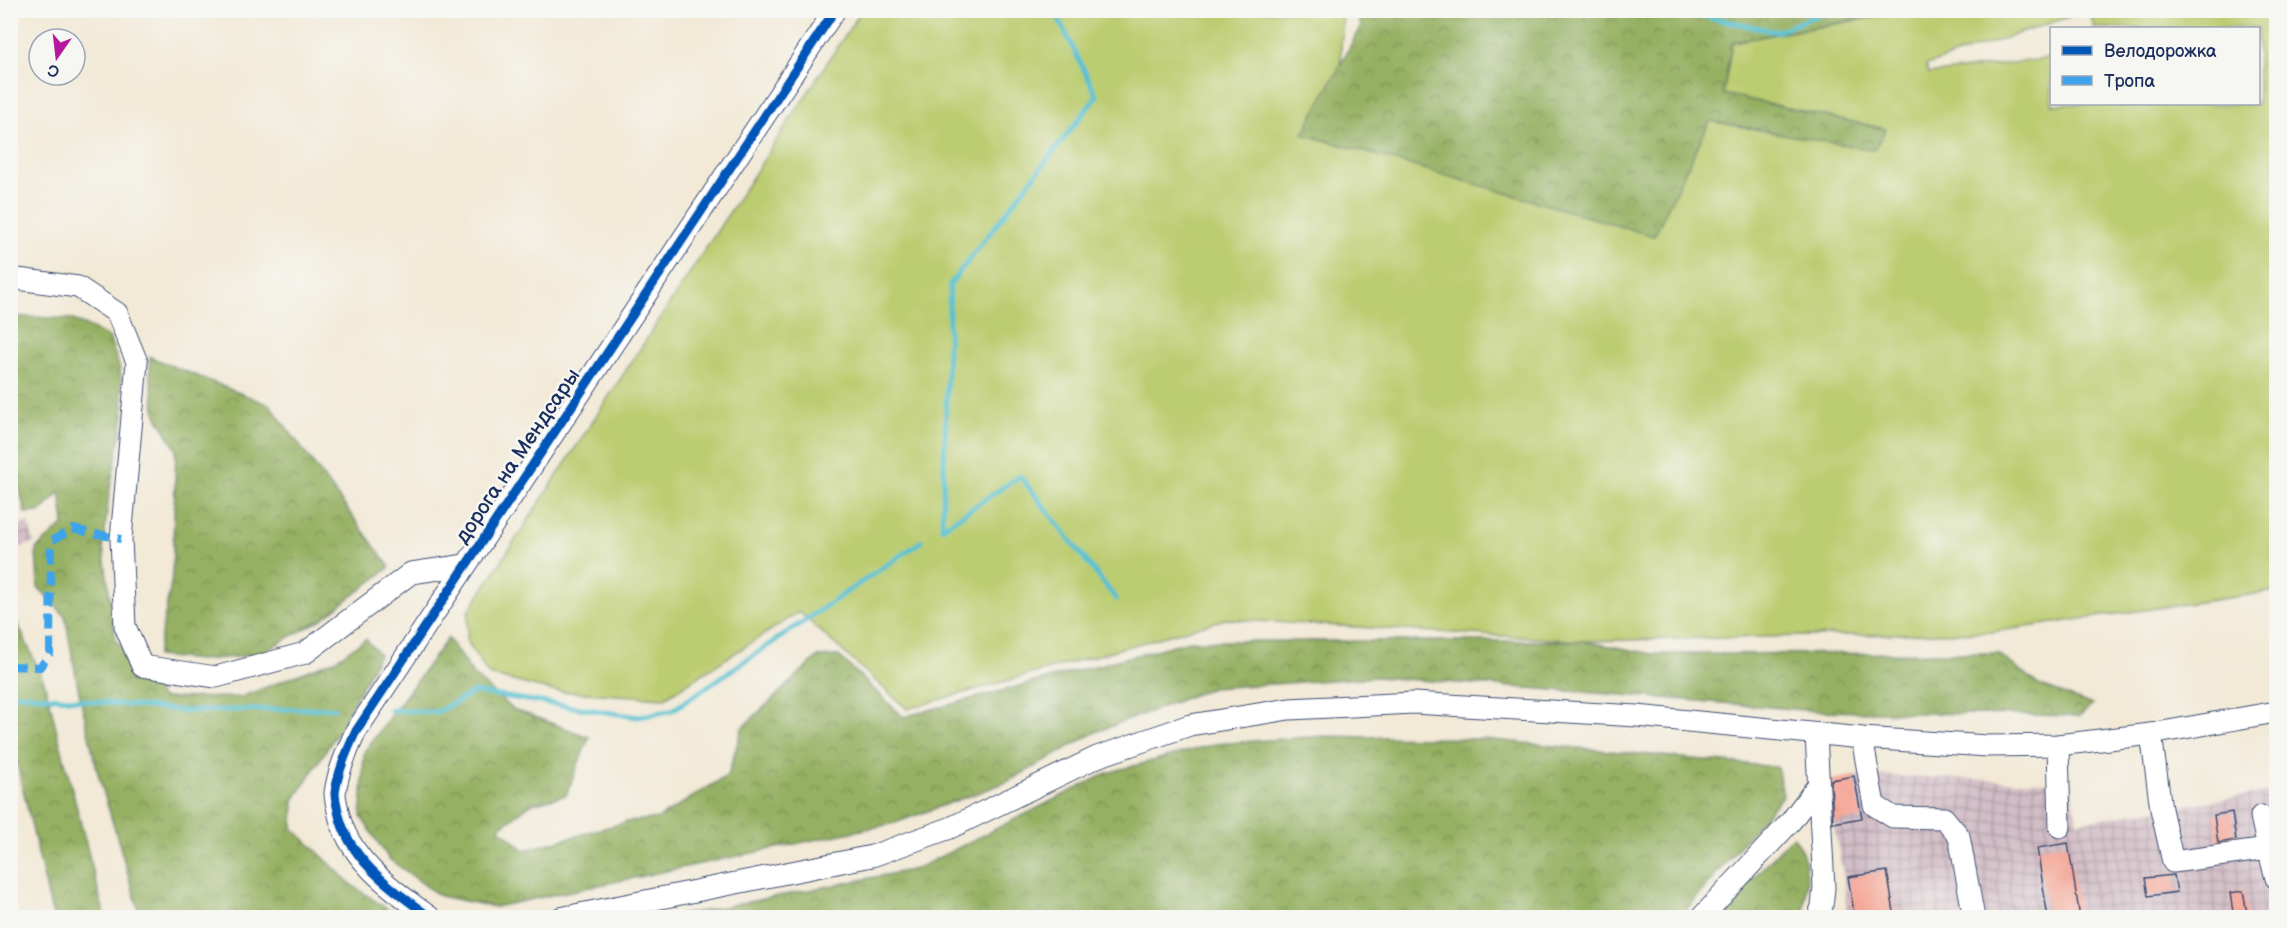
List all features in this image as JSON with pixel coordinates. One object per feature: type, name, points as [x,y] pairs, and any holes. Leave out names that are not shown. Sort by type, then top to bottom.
[{"type":"street","name":"дорога на Мендсары","points":[[430,918],[394,891],[368,867],[341,824],[335,795],[340,767],[356,731],[835,10]]},
{"type":"street","points":[[10,278],[78,287],[117,313],[137,362],[121,539],[125,626],[142,666],[216,676],[305,653],[411,573],[466,565]]},
{"type":"street","points":[[560,918],[872,856],[950,828],[1097,757],[1190,725],[1289,709],[1414,703],[1637,716],[1862,738],[1988,746],[2058,745],[2151,734],[2277,712]]},
{"type":"street","points":[[1816,734],[1824,888],[1818,918]]},
{"type":"street","points":[[2151,734],[2161,809],[2173,862],[2268,849]]},
{"type":"street","points":[[1862,738],[1874,805],[1893,817],[1944,818],[1959,836],[1974,918]]},
{"type":"street","points":[[2058,745],[2060,827]]},
{"type":"street","points":[[1701,918],[1791,821],[1818,784]]},
{"type":"street","points":[[2261,816],[2277,878]]},
{"type":"shaded area","points":[[28,522],[34,543],[16,548],[11,527]]},
{"type":"shaded area","points":[[1868,775],[2071,783],[2077,822],[2276,791],[2276,917],[1847,917],[1843,871],[1824,781]]},
{"type":"green space","points":[[1356,10],[1904,11],[1732,42],[1723,94],[1886,129],[1874,150],[1710,121],[1654,236],[1303,134],[1361,26]]},
{"type":"green space","points":[[861,11],[1343,11],[1340,70],[1710,121],[1874,150],[1885,129],[1723,94],[1732,42],[1909,11],[2068,11],[2071,16],[1926,65],[1929,74],[2050,58],[2050,105],[2260,105],[2260,27],[2094,27],[2090,11],[2276,11],[2276,591],[1991,632],[1583,641],[1226,619],[907,709],[799,612],[665,698],[553,691],[489,675],[467,641],[468,612]]},
{"type":"green space","points":[[10,316],[71,319],[109,337],[120,369],[124,416],[109,494],[103,547],[116,640],[162,698],[241,697],[335,660],[366,639],[379,654],[339,730],[294,800],[293,828],[352,885],[399,917],[141,917],[97,770],[65,616],[38,587],[36,549],[64,524],[60,492],[41,512],[25,513],[11,449]]},
{"type":"green space","points":[[150,357],[270,405],[390,567],[322,619],[258,655],[201,660],[157,656],[172,578],[176,449],[156,415]]},
{"type":"green space","points":[[11,609],[44,681],[105,917],[53,917],[11,738]]},
{"type":"green space","points":[[448,638],[474,676],[513,709],[589,737],[566,795],[531,804],[499,828],[525,850],[626,822],[659,818],[728,775],[742,728],[817,657],[839,656],[903,717],[1189,641],[1583,641],[1653,654],[1997,653],[2039,685],[2093,705],[2079,716],[1815,711],[1377,677],[1212,688],[1096,732],[1007,782],[895,823],[495,907],[440,896],[389,859],[361,817],[364,752]]},
{"type":"green space","points":[[1324,736],[1483,739],[1777,767],[1783,795],[1680,917],[671,917],[916,869],[1107,773],[1215,744]]},
{"type":"green space","points":[[1793,836],[1806,864],[1807,885],[1803,917],[1716,917]]},
{"type":"building","points":[[1854,776],[1862,818],[1833,823],[1831,780]]},
{"type":"building","points":[[2232,812],[2236,840],[2218,843],[2214,815]]},
{"type":"building","points":[[2068,843],[2080,918],[2048,918],[2037,848]]},
{"type":"building","points":[[1887,871],[1895,918],[1855,918],[1848,877]]},
{"type":"building","points":[[2174,875],[2177,892],[2148,896],[2145,878]]},
{"type":"building","points":[[2243,891],[2248,918],[2234,918],[2230,893]]},
{"type":"waterway","points":[[942,528],[950,284],[1097,96],[1054,10]]},
{"type":"waterway","points":[[1675,10],[1777,32],[1829,10]]},
{"type":"waterway","points":[[942,528],[1020,476],[1116,599]]},
{"type":"waterway","points":[[390,710],[437,712],[474,692],[638,717],[673,710],[922,541]]},
{"type":"waterway","points":[[10,693],[186,711],[334,708]]},
{"type":"marked path","points":[[10,666],[40,667],[50,654],[51,541],[73,529],[121,539]]},
{"type":"cycle path","points":[[431,918],[374,872],[351,844],[343,829],[335,793],[336,785],[356,731],[835,10]]}]
